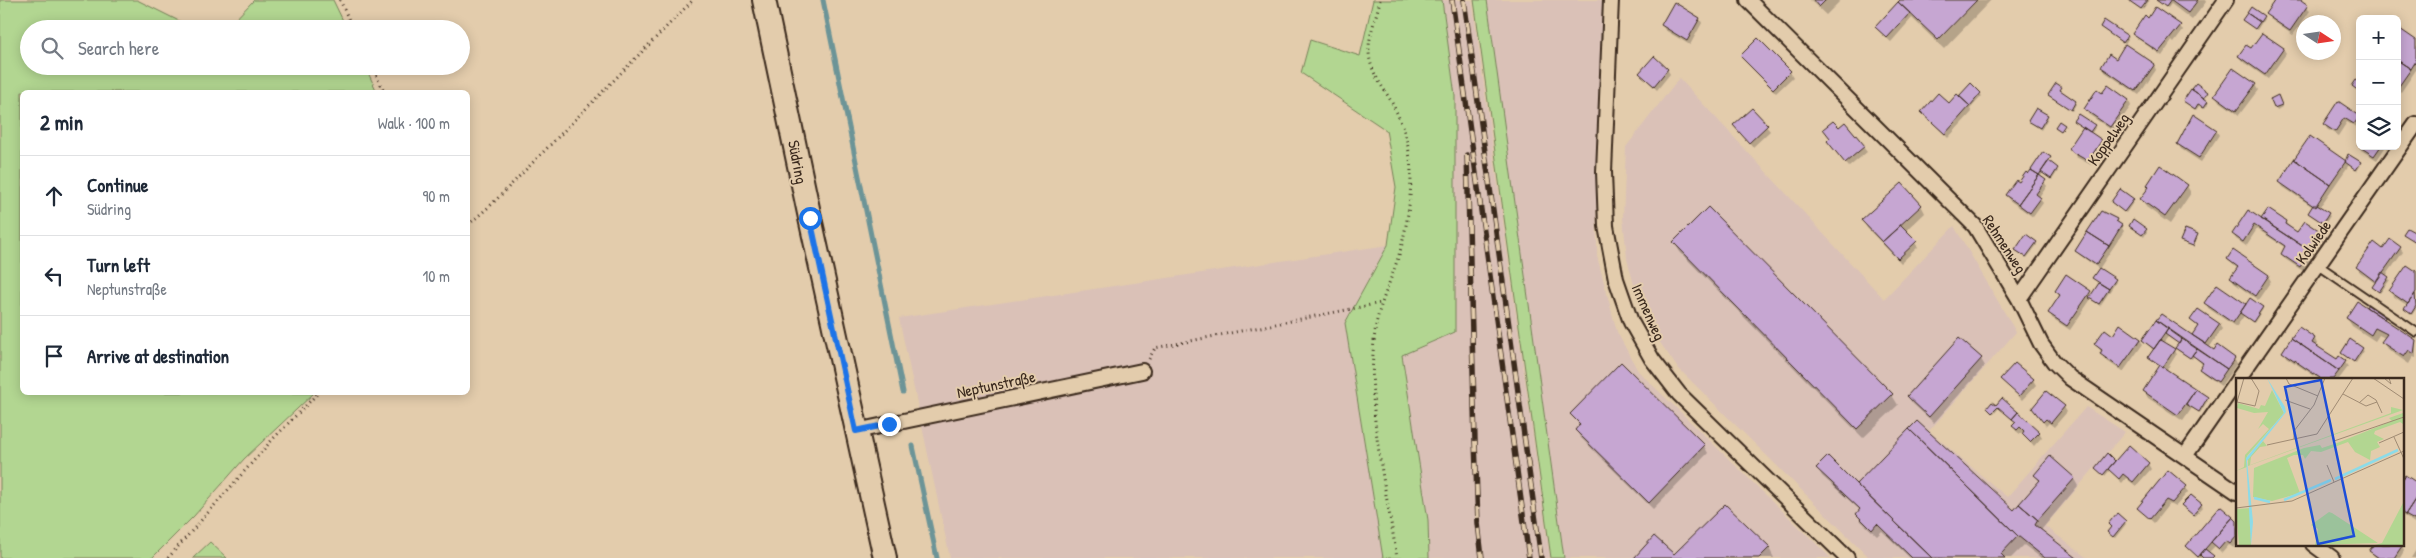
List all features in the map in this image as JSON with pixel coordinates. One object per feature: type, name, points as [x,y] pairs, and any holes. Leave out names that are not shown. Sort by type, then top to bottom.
[{"type":"main road","name":"Südring","points":[[764,0],[856,431],[886,558]]},
{"type":"street","name":"Immenweg","points":[[1611,0],[1604,172],[1606,226],[1616,279],[1631,322],[1652,359],[1679,394],[1847,558]]},
{"type":"street","name":"Rehmenweg","points":[[1748,0],[1975,226],[2019,299],[2041,344],[2054,362],[2070,378],[2236,491]]},
{"type":"street","name":"Koppelweg","points":[[2019,299],[2226,0]]},
{"type":"street","name":"Kolwiede","points":[[2239,378],[2416,124]]},
{"type":"street","name":"Neptunstraße","points":[[856,431],[1142,371]]},
{"type":"street","name":"Kolwiede","points":[[2185,456],[2236,383]]},
{"type":"street","points":[[2315,546],[2332,558]]},
{"type":"lane","points":[[2318,265],[2416,332]]},
{"type":"path","points":[[340,0],[349,20]]},
{"type":"path","points":[[470,223],[491,205],[693,0]]},
{"type":"path","points":[[1380,0],[1369,51],[1374,75],[1395,109],[1405,137],[1411,176],[1405,232],[1397,262],[1381,303],[1372,368],[1375,413],[1397,558]]},
{"type":"path","points":[[376,75],[383,90]]},
{"type":"path","points":[[1142,371],[1155,348],[1381,303]]},
{"type":"path","points":[[168,558],[272,440],[316,395]]},
{"type":"shaded area","points":[[1442,0],[1472,0],[1550,558],[1429,558],[1428,520],[1402,355],[1455,332],[1455,96]]},
{"type":"shaded area","points":[[1487,0],[1604,0],[1596,168],[1597,256],[1617,332],[1638,371],[1831,558],[1564,558]]},
{"type":"shaded area","points":[[1679,78],[1884,299],[1954,226],[2016,332],[1929,431],[2007,497],[2086,407],[2125,432],[2045,526],[2087,558],[1870,558],[1677,367],[1643,318],[1627,259],[1623,218],[1626,147]]},
{"type":"shaded area","points":[[1388,245],[1345,323],[1383,558],[950,558],[899,318]]},
{"type":"green space","points":[[0,0],[137,0],[177,20],[20,20],[20,75],[369,75],[376,90],[20,90],[20,395],[312,395],[244,459],[194,516],[152,558],[0,558]]},
{"type":"green space","points":[[254,0],[333,0],[343,20],[235,20]]},
{"type":"green space","points":[[1373,0],[1442,0],[1455,96],[1455,332],[1402,355],[1428,520],[1429,558],[1383,558],[1345,323],[1388,245],[1396,187],[1386,130],[1301,73],[1310,40],[1360,56]]},
{"type":"green space","points":[[1474,0],[1487,0],[1564,558],[1551,558]]},
{"type":"green space","points":[[210,542],[227,558],[193,558]]},
{"type":"building","points":[[1813,0],[1826,0],[1819,7]]},
{"type":"building","points":[[1900,0],[1977,0],[1938,40],[1898,2]]},
{"type":"building","points":[[2128,0],[2148,0],[2141,9]]},
{"type":"building","points":[[2156,0],[2171,0],[2166,7]]},
{"type":"building","points":[[2170,0],[2198,0],[2188,13]]},
{"type":"building","points":[[2275,0],[2301,0],[2308,5],[2301,15],[2296,15],[2296,22],[2290,31],[2265,14]]},
{"type":"building","points":[[1674,2],[1700,18],[1687,41],[1661,25]]},
{"type":"building","points":[[1898,2],[1910,13],[1887,38],[1875,27]]},
{"type":"building","points":[[2155,7],[2181,25],[2159,52],[2132,34],[2145,15],[2148,18]]},
{"type":"building","points":[[2251,7],[2264,16],[2260,22],[2247,13]]},
{"type":"building","points":[[2247,13],[2260,22],[2255,29],[2242,20]]},
{"type":"building","points":[[2104,20],[2128,36],[2123,43],[2100,27]]},
{"type":"building","points":[[2401,30],[2416,40],[2416,61],[2411,69],[2401,63]]},
{"type":"building","points":[[2262,33],[2284,48],[2265,75],[2238,56],[2246,45],[2251,48]]},
{"type":"building","points":[[1758,38],[1791,71],[1773,89],[1740,56]]},
{"type":"building","points":[[2125,44],[2155,64],[2136,91],[2101,67],[2109,54],[2116,59]]},
{"type":"building","points":[[1654,56],[1668,69],[1654,86],[1639,73]]},
{"type":"building","points":[[2401,63],[2411,69],[2401,83]]},
{"type":"building","points":[[2233,68],[2256,84],[2236,111],[2214,95]]},
{"type":"building","points":[[2356,80],[2356,89],[2352,86]]},
{"type":"building","points":[[1971,83],[1981,93],[1970,106],[1959,96]]},
{"type":"building","points":[[2056,83],[2062,87],[2060,90],[2076,101],[2071,110],[2048,95]]},
{"type":"building","points":[[2196,83],[2208,92],[2204,98],[2191,89]]},
{"type":"building","points":[[2108,85],[2129,100],[2110,127],[2084,109],[2097,89],[2102,93]]},
{"type":"building","points":[[2191,89],[2208,101],[2204,107],[2198,104],[2195,109],[2183,101]]},
{"type":"building","points":[[1938,93],[1949,103],[1957,94],[1970,106],[1945,134],[1921,112]]},
{"type":"building","points":[[2278,95],[2282,105],[2274,108],[2270,99]]},
{"type":"building","points":[[2338,101],[2356,113],[2354,124],[2344,118],[2335,132],[2323,124]]},
{"type":"building","points":[[1752,108],[1768,125],[1749,143],[1733,125]]},
{"type":"building","points":[[2036,108],[2048,115],[2040,128],[2028,121]]},
{"type":"building","points":[[2078,114],[2095,125],[2090,132],[2073,121]]},
{"type":"building","points":[[2193,114],[2217,130],[2199,158],[2177,144]]},
{"type":"building","points":[[1833,121],[1839,127],[1845,122],[1865,146],[1845,163],[1827,141],[1830,138],[1823,129]]},
{"type":"building","points":[[2059,121],[2065,125],[2061,131],[2055,127]]},
{"type":"building","points":[[2083,127],[2102,140],[2088,161],[2072,152],[2069,148]]},
{"type":"building","points":[[2310,136],[2346,161],[2330,184],[2294,159]]},
{"type":"building","points":[[2365,150],[2378,150],[2374,156]]},
{"type":"building","points":[[2043,152],[2051,157],[2039,175],[2031,170]]},
{"type":"building","points":[[2348,154],[2361,162],[2356,170],[2345,162]]},
{"type":"building","points":[[2294,159],[2330,184],[2315,207],[2279,182]]},
{"type":"building","points":[[2049,161],[2058,168],[2051,179],[2041,172]]},
{"type":"building","points":[[2160,165],[2188,185],[2165,217],[2140,199],[2149,187],[2147,185]]},
{"type":"building","points":[[2031,170],[2039,175],[2018,204],[2005,195],[2016,180],[2019,182],[2026,172],[2028,174]]},
{"type":"building","points":[[2039,175],[2046,180],[2036,194],[2041,198],[2030,213],[2018,204]]},
{"type":"building","points":[[1902,183],[1922,205],[1882,242],[1861,220]]},
{"type":"building","points":[[2120,189],[2134,199],[2124,212],[2111,202]]},
{"type":"building","points":[[2313,205],[2329,213],[2323,223],[2308,213]]},
{"type":"building","points":[[1708,207],[1893,394],[1857,429],[1673,242]]},
{"type":"building","points":[[2268,209],[2286,221],[2285,224],[2297,232],[2305,221],[2323,233],[2310,251],[2261,219]]},
{"type":"building","points":[[2248,210],[2310,251],[2300,267],[2281,254],[2285,246],[2254,225],[2243,242],[2232,234]]},
{"type":"building","points":[[2101,211],[2117,219],[2116,221],[2122,225],[2109,246],[2087,232]]},
{"type":"building","points":[[2133,219],[2147,229],[2142,235],[2129,226]]},
{"type":"building","points":[[1901,225],[1917,241],[1898,259],[1882,242]]},
{"type":"building","points":[[2407,228],[2416,233],[2416,242],[2403,234]]},
{"type":"building","points":[[2185,229],[2198,234],[2193,246],[2180,241]]},
{"type":"building","points":[[2087,232],[2109,246],[2096,265],[2075,251]]},
{"type":"building","points":[[2026,234],[2037,242],[2026,257],[2015,250]]},
{"type":"building","points":[[2390,239],[2401,247],[2376,282],[2356,267],[2374,242],[2383,249]]},
{"type":"building","points":[[2233,250],[2269,275],[2255,296],[2230,278],[2238,267],[2227,259]]},
{"type":"building","points":[[2407,265],[2416,271],[2416,292],[2408,304],[2389,291]]},
{"type":"building","points":[[2099,268],[2116,279],[2109,289],[2092,278]]},
{"type":"building","points":[[2382,272],[2389,277],[2379,292],[2372,287]]},
{"type":"building","points":[[2066,274],[2091,291],[2067,326],[2048,313],[2060,295],[2055,291]]},
{"type":"building","points":[[2099,283],[2109,289],[2099,304],[2089,298]]},
{"type":"building","points":[[2217,284],[2246,304],[2233,323],[2204,303]]},
{"type":"building","points":[[2415,294],[2416,306],[2411,314],[2404,309]]},
{"type":"building","points":[[2250,298],[2263,307],[2253,322],[2240,313]]},
{"type":"building","points":[[2357,301],[2416,340],[2414,354],[2409,350],[2404,357],[2381,342],[2387,334],[2375,328],[2371,335],[2346,318]]},
{"type":"building","points":[[2369,302],[2387,314],[2384,319],[2366,307]]},
{"type":"building","points":[[2198,309],[2220,324],[2206,344],[2192,335],[2198,326],[2190,320]]},
{"type":"building","points":[[2161,314],[2214,350],[2217,345],[2235,358],[2227,369],[2156,320]]},
{"type":"building","points":[[2156,320],[2168,329],[2154,349],[2142,340]]},
{"type":"building","points":[[2120,324],[2141,339],[2120,368],[2100,354],[2102,350],[2094,344],[2105,329],[2113,335]]},
{"type":"building","points":[[2299,327],[2315,338],[2312,343],[2337,359],[2339,356],[2346,361],[2339,371],[2291,338]]},
{"type":"building","points":[[2168,329],[2182,339],[2179,344],[2165,334]]},
{"type":"building","points":[[1959,338],[1982,358],[1929,417],[1907,396]]},
{"type":"building","points":[[2291,338],[2339,371],[2334,378],[2320,378],[2282,352]]},
{"type":"building","points":[[2182,339],[2197,349],[2190,358],[2175,348]]},
{"type":"building","points":[[2350,339],[2363,348],[2354,362],[2341,353]]},
{"type":"building","points":[[2160,340],[2175,349],[2163,367],[2148,357]]},
{"type":"building","points":[[2197,349],[2227,369],[2218,382],[2199,369],[2203,363],[2192,355]]},
{"type":"building","points":[[1621,362],[1705,445],[1649,503],[1575,430],[1580,424],[1570,414]]},
{"type":"building","points":[[2015,363],[2034,379],[2019,396],[2000,379]]},
{"type":"building","points":[[2160,365],[2196,389],[2178,415],[2143,391]]},
{"type":"building","points":[[2196,389],[2208,397],[2199,412],[2186,404]]},
{"type":"building","points":[[2046,391],[2065,406],[2051,423],[2046,419],[2043,422],[2032,408]]},
{"type":"building","points":[[2002,398],[2018,412],[2012,419],[1998,407],[1992,413],[1987,408],[1992,402],[1996,405]]},
{"type":"building","points":[[2018,412],[2040,432],[2030,442],[2022,434],[2024,431],[2020,427],[2017,430],[2012,426],[2016,422],[2012,419]]},
{"type":"building","points":[[1917,421],[2014,510],[2019,504],[2038,520],[2035,525],[2077,558],[2045,558],[2018,536],[1909,429]]},
{"type":"building","points":[[1909,429],[2018,536],[2001,554],[2005,558],[1932,558],[1856,484]]},
{"type":"building","points":[[2129,445],[2149,463],[2133,482],[2123,474],[2119,479],[2108,469]]},
{"type":"building","points":[[2107,453],[2115,461],[2103,475],[2095,468]]},
{"type":"building","points":[[1828,456],[1932,558],[1912,558],[1877,524],[1872,530],[1856,514],[1860,509],[1816,468]]},
{"type":"building","points":[[2050,456],[2075,478],[2038,520],[2019,504],[2040,480],[2034,475]]},
{"type":"building","points":[[2168,470],[2187,486],[2172,503],[2166,500],[2150,519],[2137,508]]},
{"type":"building","points":[[2405,475],[2416,482],[2416,498],[2405,515],[2404,514]]},
{"type":"building","points":[[2191,495],[2202,504],[2193,515],[2181,505]]},
{"type":"building","points":[[2416,498],[2416,521],[2405,515]]},
{"type":"building","points":[[1725,504],[1770,547],[1759,558],[1634,558],[1654,536],[1674,554]]},
{"type":"building","points":[[2220,506],[2233,517],[2198,557],[2186,546]]},
{"type":"building","points":[[2117,513],[2126,521],[2113,537],[2107,532],[2111,527],[2108,524]]},
{"type":"building","points":[[2233,517],[2236,520],[2236,537],[2230,544],[2226,541],[2219,549],[2211,542]]},
{"type":"building","points":[[2373,546],[2402,546],[2394,558],[2379,558],[2369,551]]},
{"type":"building","points":[[2205,549],[2214,556],[2212,558],[2203,558],[2200,555]]},
{"type":"waterway","points":[[823,0],[903,392]]},
{"type":"waterway","points":[[913,446],[937,558]]},
{"type":"railway","points":[[1452,0],[1529,558]]},
{"type":"railway","points":[[1464,0],[1541,558]]},
{"type":"railway","points":[[1467,155],[1478,523],[1482,558]]},
{"type":"route","points":[[810,218],[856,431],[889,424]]}]
